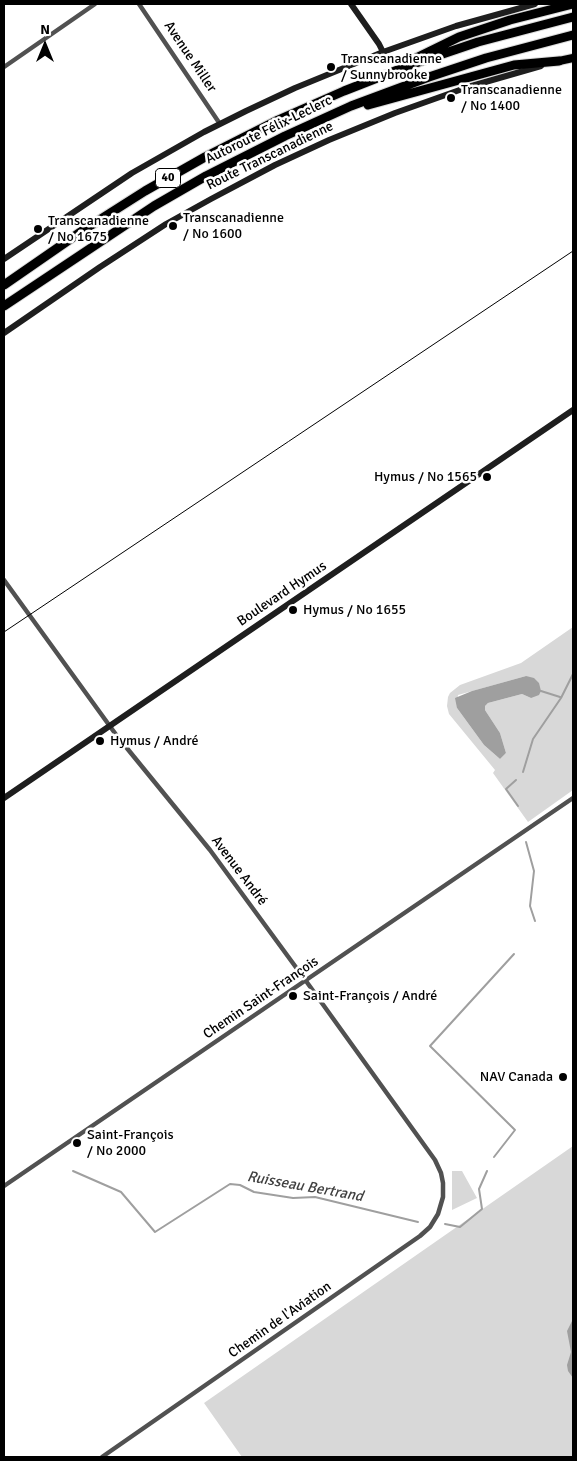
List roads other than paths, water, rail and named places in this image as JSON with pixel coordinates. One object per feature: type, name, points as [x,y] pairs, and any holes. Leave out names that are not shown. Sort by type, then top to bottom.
[{"type":"highway","points":[[371,80],[459,36],[573,4]]},
{"type":"highway","name":"Autoroute Félix-Leclerc","points":[[4,285],[113,211],[193,163],[290,114],[371,80],[478,42],[573,17]]},
{"type":"highway","name":"Autoroute Félix-Leclerc","points":[[4,306],[122,226],[179,191],[253,152],[332,114],[447,70],[573,35]]},
{"type":"highway","points":[[332,114],[514,65],[559,61]]},
{"type":"main road","points":[[351,4],[379,44],[382,52]]},
{"type":"main road","points":[[4,258],[127,176],[220,124],[295,88],[382,52],[456,26],[535,4]]},
{"type":"main road","name":"Route Transcanadienne","points":[[4,333],[100,266],[166,224],[226,190],[288,159],[352,130],[427,101],[490,80],[573,58]]},
{"type":"main road","name":"Boulevard Hymus","points":[[4,798],[573,410]]},
{"type":"street","points":[[4,67],[96,4]]},
{"type":"street","name":"Avenue Miller","points":[[139,4],[220,124]]},
{"type":"street","name":"Avenue André","points":[[4,580],[110,726],[214,856],[306,981],[435,1160],[443,1183]]},
{"type":"street","name":"Chemin Saint-François","points":[[4,1186],[573,798]]},
{"type":"street","name":"Chemin de l'Aviation","points":[[102,1457],[420,1236],[430,1227],[438,1214],[443,1197],[443,1183]]},
{"type":"waterway","name":"Ruisseau Bertrand","points":[[523,772],[533,739],[561,698],[573,674]]},
{"type":"waterway","points":[[541,691],[560,697]]},
{"type":"waterway","name":"Ruisseau Bertrand","points":[[516,780],[506,789],[518,806]]},
{"type":"waterway","name":"Ruisseau Bertrand","points":[[526,842],[534,871],[530,906],[535,921]]},
{"type":"waterway","name":"Ruisseau Bertrand","points":[[494,1157],[515,1130],[430,1046],[514,954]]},
{"type":"waterway","name":"Ruisseau Bertrand","points":[[73,1171],[121,1192],[155,1232],[230,1184],[240,1185],[254,1192],[293,1198],[315,1197],[418,1222]]},
{"type":"waterway","name":"Ruisseau Bertrand","points":[[445,1224],[460,1227],[482,1209],[479,1189],[487,1171]]},
{"type":"tram line","points":[[4,632],[573,251]]},
{"type":"place","name":"Transcanadienne / Sunnybrooke","points":[[331,67]]},
{"type":"place","name":"Transcanadienne / No 1400","points":[[451,98]]},
{"type":"place","name":"Transcanadienne / No 1600","points":[[173,226]]},
{"type":"place","name":"Transcanadienne / No 1675","points":[[38,229]]},
{"type":"place","name":"Hymus / No 1565","points":[[487,477]]},
{"type":"place","name":"Hymus / No 1655","points":[[293,610]]},
{"type":"place","name":"Hymus / André","points":[[100,741]]},
{"type":"place","name":"Saint-François / André","points":[[293,996]]},
{"type":"place","name":"NAV Canada","points":[[563,1077]]},
{"type":"place","name":"Saint-François / No 2000","points":[[77,1143]]}]
